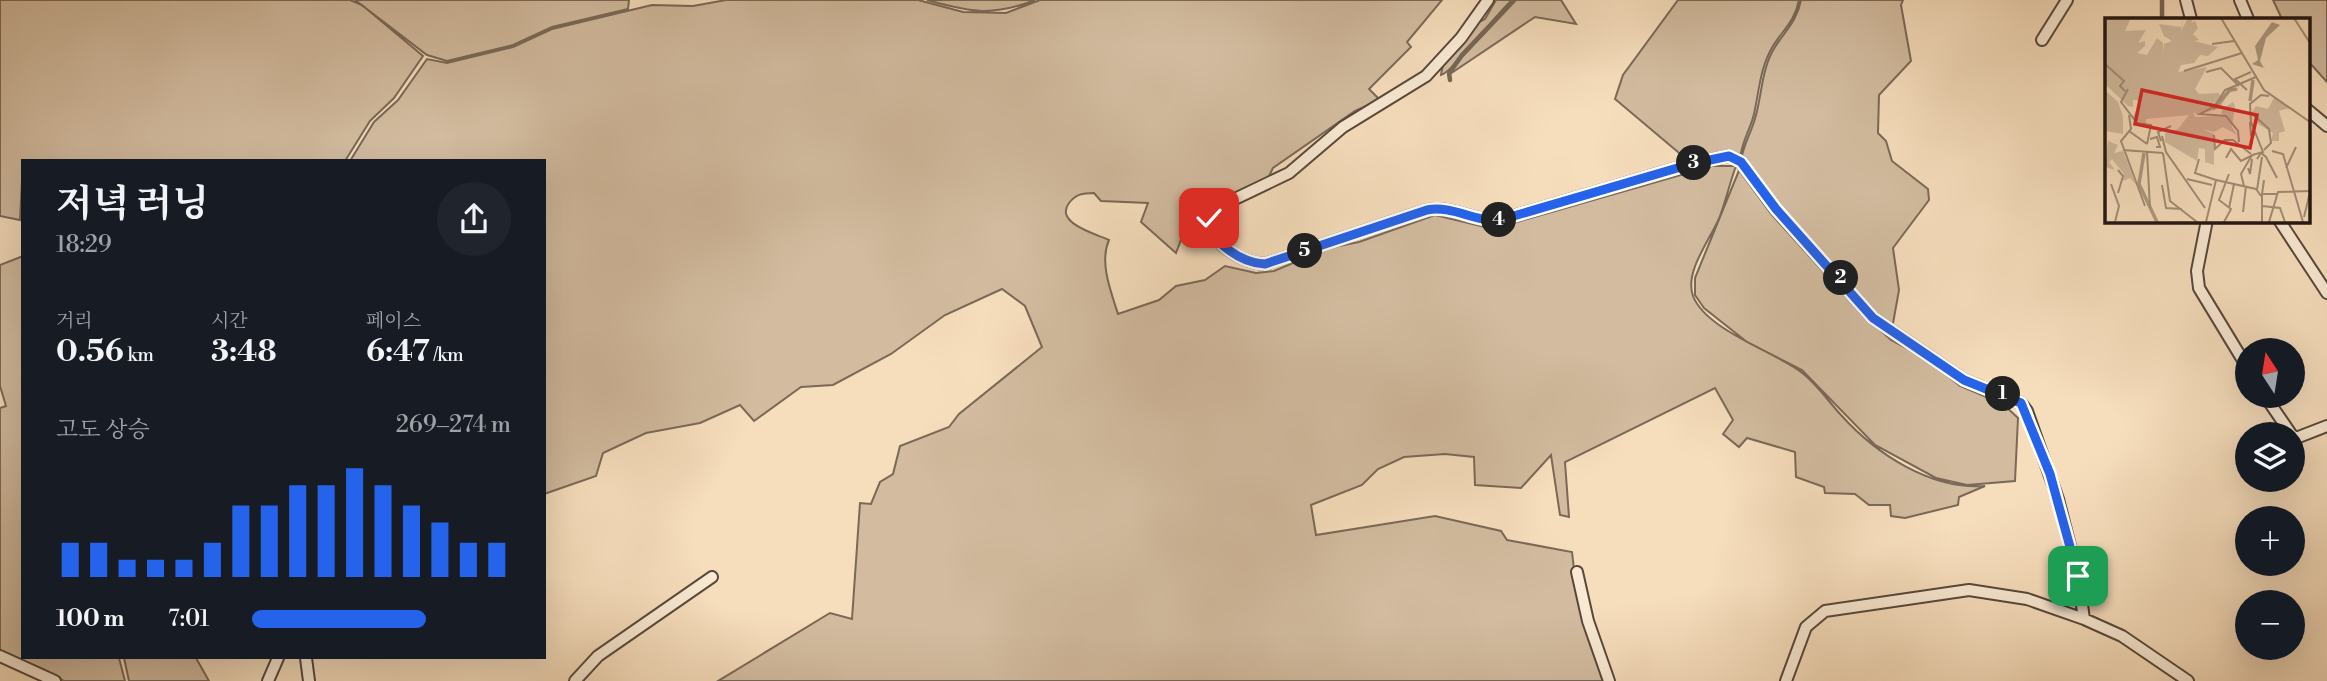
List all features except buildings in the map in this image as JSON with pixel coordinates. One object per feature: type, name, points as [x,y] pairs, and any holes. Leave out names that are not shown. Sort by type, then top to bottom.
[{"type":"street","points":[[1488,0],[1461,38],[1426,76],[1343,127],[1289,173],[1213,211],[1209,225],[1218,240],[1248,261],[1265,264],[1427,210],[1444,207],[1480,219],[1500,220],[1700,162],[1735,157],[1748,168],[1776,209],[1873,318],[1964,380],[2021,403],[2058,499],[2078,576],[2084,619]]},
{"type":"street","points":[[2042,40],[2067,0]]},
{"type":"street","points":[[2186,0],[2191,18]]},
{"type":"street","points":[[2240,0],[2248,18]]},
{"type":"street","points":[[2310,112],[2327,126]]},
{"type":"street","points":[[2207,222],[2197,271],[2199,288],[2235,347]]},
{"type":"street","points":[[2279,222],[2327,293]]},
{"type":"street","points":[[2305,436],[2327,426]]},
{"type":"street","points":[[1577,572],[1588,621],[1609,681]]},
{"type":"street","points":[[575,681],[598,656],[712,577]]},
{"type":"street","points":[[1786,681],[1792,672],[1806,627],[1825,611],[1969,590],[2027,599],[2084,619],[2122,636],[2188,681]]},
{"type":"street","points":[[0,656],[55,681]]},
{"type":"street","points":[[268,681],[278,659]]},
{"type":"street","points":[[306,659],[309,681]]},
{"type":"shaded area","points":[[0,0],[350,0],[362,5],[423,56],[394,98],[370,121],[346,159],[21,159],[20,220],[0,216]]},
{"type":"shaded area","points":[[355,0],[629,0],[628,9],[552,27],[513,45],[447,61],[427,55]]},
{"type":"shaded area","points":[[726,0],[918,0],[963,12],[1006,13],[1040,0],[1442,0],[1407,42],[1411,47],[1369,89],[1380,100],[1355,111],[1273,168],[1267,180],[1203,210],[1201,218],[1187,224],[1176,253],[1141,222],[1148,203],[1101,201],[1094,193],[1074,198],[1066,210],[1072,222],[1109,240],[1106,267],[1118,314],[1159,300],[1176,286],[1205,280],[1225,266],[1256,273],[1274,271],[1329,248],[1359,242],[1435,215],[1493,229],[1712,166],[1736,166],[1720,216],[1692,276],[1693,296],[1700,308],[1726,330],[1801,372],[1855,429],[1888,456],[1925,476],[1965,486],[1985,486],[1959,497],[1958,505],[1905,518],[1891,516],[1890,505],[1869,505],[1855,494],[1825,493],[1824,487],[1796,477],[1795,452],[1747,438],[1739,447],[1723,434],[1733,420],[1715,388],[1565,462],[1569,517],[1560,515],[1551,455],[1521,488],[1475,485],[1474,457],[1445,454],[1404,457],[1378,469],[1362,485],[1311,505],[1316,535],[1435,516],[1501,531],[1507,540],[1572,552],[1577,595],[1603,681],[718,681],[830,613],[852,619],[860,503],[871,504],[880,482],[893,474],[900,446],[949,427],[959,414],[1042,347],[1025,306],[1002,289],[945,315],[891,354],[833,385],[801,387],[754,421],[740,405],[700,423],[646,433],[603,453],[596,476],[546,493],[546,159],[351,159],[374,122],[398,100],[427,59],[447,63],[513,47],[552,29],[652,5],[693,6]]},
{"type":"shaded area","points":[[927,0],[1035,0],[1006,9],[981,11]]},
{"type":"shaded area","points":[[1496,0],[1512,0],[1455,64],[1441,75],[1444,59],[1471,26],[1485,19]]},
{"type":"shaded area","points":[[1516,0],[1561,0],[1576,24],[1535,17],[1450,74],[1463,56]]},
{"type":"shaded area","points":[[1678,0],[1799,0],[1792,20],[1765,62],[1754,114],[1740,160],[1691,163],[1615,99],[1623,75]]},
{"type":"shaded area","points":[[1801,0],[1903,0],[1901,5],[1911,61],[1879,95],[1878,133],[1886,141],[1892,161],[1928,189],[1929,200],[1893,248],[1899,290],[1892,329],[1874,317],[1808,243],[1741,161],[1756,115],[1767,63],[1794,20]]},
{"type":"shaded area","points":[[2273,0],[2327,0],[2327,82],[2310,63],[2310,18],[2282,18]]},
{"type":"shaded area","points":[[1740,168],[1870,321],[1891,340],[1925,358],[1960,386],[2003,404],[2018,418],[2015,481],[1967,485],[1936,478],[1875,445],[1802,370],[1747,342],[1704,308],[1695,295],[1695,278]]},
{"type":"shaded area","points":[[21,257],[21,659],[119,659],[125,681],[64,681],[0,651],[0,408],[6,406],[0,386],[0,265]]},
{"type":"shaded area","points":[[124,659],[197,659],[209,681],[129,681]]},
{"type":"waterway","points":[[1450,80],[1449,73],[1462,55],[1514,0]]},
{"type":"waterway","points":[[2162,0],[2162,17]]},
{"type":"route","points":[[1209,218],[1212,232],[1231,251],[1248,261],[1265,264],[1278,262],[1328,241],[1427,210],[1444,207],[1490,221],[1513,218],[1691,164],[1721,157],[1735,157],[1748,168],[1776,209],[1826,261],[1873,318],[1930,354],[1964,380],[2021,403],[2027,411],[2050,474],[2078,576]]}]
